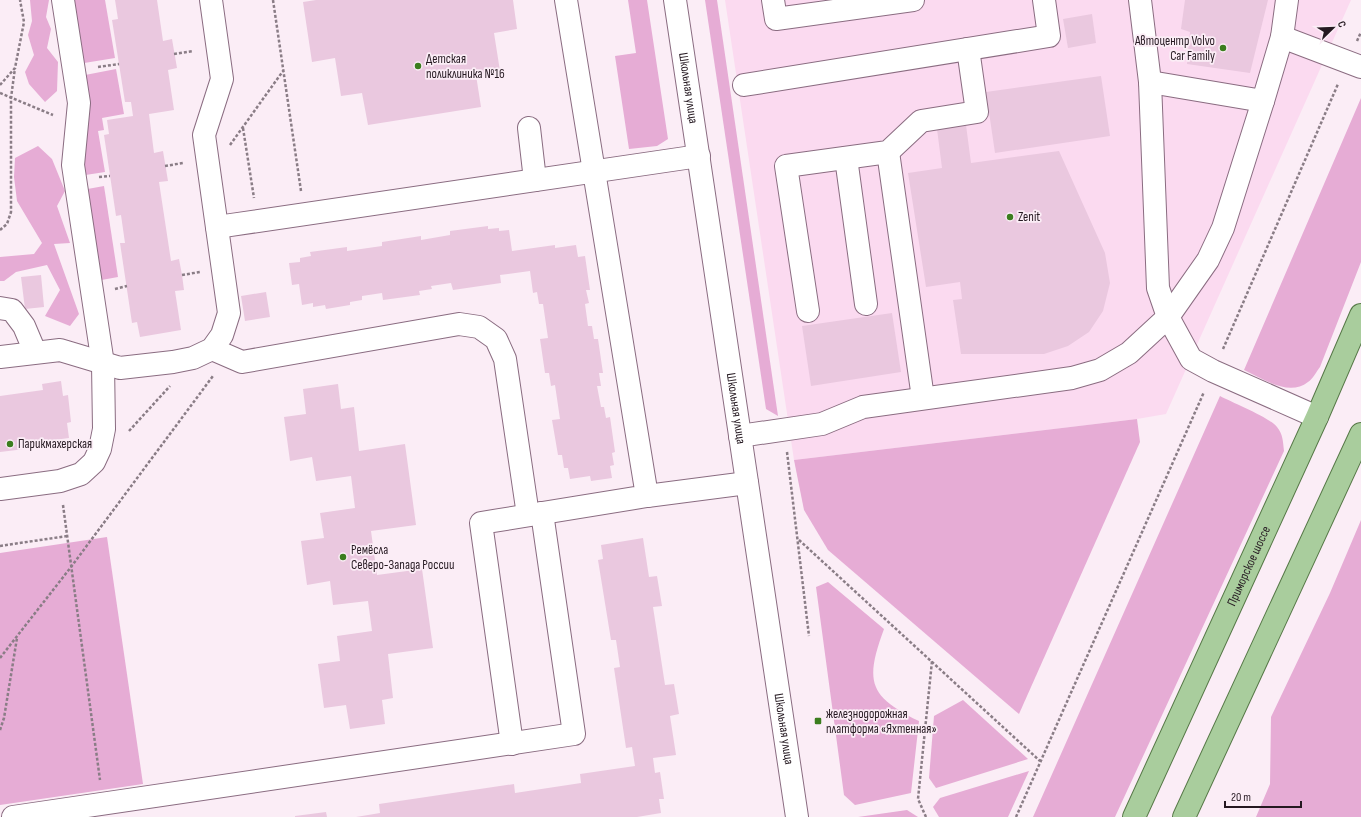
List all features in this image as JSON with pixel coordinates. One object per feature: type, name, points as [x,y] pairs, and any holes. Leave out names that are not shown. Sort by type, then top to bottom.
[{"type":"main road","name":"Приморское шоссе","points":[[1134,817],[1317,417],[1361,315]]},
{"type":"main road","points":[[1184,817],[1361,434]]},
{"type":"street","points":[[0,489],[60,481],[81,474],[94,462],[100,449],[104,429],[103,364],[73,165],[79,104],[63,0]]},
{"type":"street","points":[[202,354],[222,335],[229,313],[204,135],[222,79],[211,0]]},
{"type":"street","points":[[566,0],[592,171],[647,496]]},
{"type":"street","name":"Школьная улица","points":[[675,0],[797,817]]},
{"type":"street","points":[[773,0],[776,20],[913,0]]},
{"type":"street","points":[[744,85],[1049,36],[1044,0]]},
{"type":"street","points":[[1140,0],[1150,82],[1158,288],[1168,317],[1191,359],[1213,371],[1317,417]]},
{"type":"street","points":[[740,436],[822,424],[862,407],[1072,378],[1100,370],[1129,353],[1168,317],[1208,260],[1223,228],[1282,37],[1287,0]]},
{"type":"street","points":[[1282,37],[1354,64]]},
{"type":"street","points":[[808,311],[786,166],[888,152],[921,121],[977,112],[968,49]]},
{"type":"street","points":[[1150,82],[1263,101]]},
{"type":"street","points":[[529,128],[535,180]]},
{"type":"street","points":[[888,152],[923,398]]},
{"type":"street","points":[[217,227],[698,156]]},
{"type":"street","points":[[846,158],[866,304]]},
{"type":"street","points":[[0,308],[12,310],[24,326],[35,352]]},
{"type":"street","points":[[0,357],[60,350],[120,368],[202,354],[242,362],[459,324],[479,327],[496,339],[505,359],[535,514],[574,734],[13,817]]},
{"type":"street","points":[[512,744],[481,523],[647,496],[747,483]]},
{"type":"path","points":[[0,230],[7,224],[11,212],[11,98],[24,22],[20,0]]},
{"type":"path","points":[[273,0],[304,214]]},
{"type":"path","points":[[1016,817],[1213,371],[1354,64],[1361,32]]},
{"type":"path","points":[[174,54],[184,52]]},
{"type":"path","points":[[111,65],[119,64]]},
{"type":"path","points":[[0,85],[15,68]]},
{"type":"path","points":[[210,173],[283,70]]},
{"type":"path","points":[[0,93],[77,125]]},
{"type":"path","points":[[243,127],[257,221]]},
{"type":"path","points":[[165,166],[174,164]]},
{"type":"path","points":[[101,177],[110,176]]},
{"type":"path","points":[[182,275],[192,274]]},
{"type":"path","points":[[117,288],[126,286]]},
{"type":"path","points":[[0,658],[71,567],[213,377],[202,354],[181,374],[124,436]]},
{"type":"path","points":[[784,430],[799,540],[809,636]]},
{"type":"path","points":[[60,481],[104,804]]},
{"type":"path","points":[[0,546],[67,536]]},
{"type":"path","points":[[799,540],[932,660],[1040,761]]},
{"type":"path","points":[[0,730],[4,718],[17,637]]},
{"type":"path","points":[[926,817],[918,799],[932,660]]},
{"type":"shaded area","points":[[30,0],[49,0],[46,17],[51,29],[47,48],[58,62],[57,91],[45,102],[29,84],[25,72],[34,55],[28,35],[32,21]]},
{"type":"shaded area","points":[[68,0],[105,0],[115,58],[78,64]]},
{"type":"shaded area","points":[[628,0],[647,0],[668,139],[657,146],[629,149],[615,56],[636,53]]},
{"type":"shaded area","points":[[705,0],[717,0],[778,416],[766,409]]},
{"type":"shaded area","points":[[725,0],[1351,0],[1166,414],[1137,419],[794,460]]},
{"type":"shaded area","points":[[116,69],[124,114],[102,118],[104,130],[98,131],[105,172],[79,176],[80,76]]},
{"type":"shaded area","points":[[1361,98],[1361,262],[1320,367],[1310,381],[1301,386],[1293,388],[1276,385],[1244,370]]},
{"type":"shaded area","points":[[38,146],[52,159],[65,191],[57,206],[70,243],[54,244],[79,314],[70,326],[45,316],[60,290],[47,265],[16,272],[4,281],[0,281],[0,257],[34,254],[42,243],[17,201],[14,177],[15,158]]},
{"type":"shaded area","points":[[104,186],[118,277],[96,281],[82,190]]},
{"type":"shaded area","points":[[1220,396],[1273,423],[1280,432],[1284,451],[1115,817],[1033,817]]},
{"type":"shaded area","points":[[1137,419],[1140,442],[1019,714],[828,550],[804,510],[794,460]]},
{"type":"shaded area","points":[[1361,520],[1361,817],[1256,817],[1270,784],[1271,717],[1330,593]]},
{"type":"shaded area","points":[[107,537],[143,784],[0,805],[0,553]]},
{"type":"shaded area","points":[[828,582],[884,629],[874,662],[873,674],[875,685],[881,695],[889,703],[919,721],[911,793],[855,805],[844,795],[816,587]]},
{"type":"shaded area","points":[[963,700],[1028,759],[936,788],[929,778],[934,716]]},
{"type":"shaded area","points":[[1029,771],[1008,817],[939,817],[933,807],[940,798]]},
{"type":"shaded area","points":[[907,810],[918,817],[858,817]]},
{"type":"building","points":[[115,0],[157,0],[163,41],[172,39],[177,68],[168,70],[174,110],[149,114],[154,153],[163,151],[168,181],[159,182],[171,261],[179,259],[182,275],[184,290],[175,291],[181,330],[140,337],[137,322],[132,323],[120,243],[125,243],[121,215],[116,216],[104,135],[109,134],[107,120],[133,116],[131,102],[125,102],[112,20],[118,19]]},
{"type":"building","name":"Детская поликлиника №16","points":[[316,0],[513,0],[517,29],[494,33],[500,71],[476,75],[481,107],[368,125],[362,93],[341,96],[335,58],[312,62],[303,2]]},
{"type":"building","name":"Автоцентр Volvo Car Family","points":[[1185,0],[1268,0],[1250,73],[1187,64],[1190,32],[1181,29]]},
{"type":"building","points":[[1092,14],[1096,43],[1068,48],[1063,19]]},
{"type":"building","points":[[1101,76],[1110,136],[995,153],[986,92]]},
{"type":"building","points":[[966,125],[971,163],[1059,151],[1105,253],[1110,283],[1103,311],[1089,332],[1068,346],[1044,354],[961,354],[953,300],[962,299],[960,282],[926,287],[908,173],[942,168],[937,129]]},
{"type":"building","points":[[488,226],[488,229],[499,228],[499,231],[509,230],[512,251],[555,245],[555,248],[576,245],[578,257],[585,256],[590,290],[586,290],[589,303],[585,304],[588,326],[592,326],[594,339],[598,339],[603,373],[599,373],[601,386],[597,386],[601,407],[604,407],[606,418],[610,417],[615,452],[612,453],[614,465],[610,466],[612,478],[591,481],[590,476],[570,479],[568,468],[564,468],[562,455],[558,455],[552,420],[560,419],[555,385],[551,386],[549,373],[545,373],[540,339],[548,338],[543,304],[539,304],[537,292],[533,293],[530,271],[500,275],[501,283],[453,290],[451,283],[431,286],[432,289],[419,291],[420,295],[383,300],[382,293],[362,296],[362,300],[350,302],[350,305],[326,309],[325,305],[313,307],[313,303],[302,305],[299,284],[292,285],[289,263],[300,262],[300,258],[311,256],[310,252],[347,247],[347,251],[382,246],[382,242],[421,236],[421,240],[450,235],[450,231]]},
{"type":"building","points":[[41,275],[44,307],[25,309],[21,277]]},
{"type":"building","points":[[266,292],[270,317],[245,321],[241,296]]},
{"type":"building","points":[[892,313],[901,372],[811,386],[802,326]]},
{"type":"building","points":[[61,381],[63,396],[68,395],[71,422],[67,423],[69,438],[24,444],[25,449],[0,452],[0,396],[43,390],[42,384]]},
{"type":"building","points":[[338,384],[341,409],[354,407],[359,451],[405,444],[416,525],[371,531],[377,575],[422,569],[433,648],[388,654],[393,698],[382,700],[385,724],[350,729],[346,705],[324,708],[318,664],[340,661],[337,636],[372,631],[368,601],[333,605],[330,581],[307,585],[301,541],[324,538],[320,513],[355,508],[351,476],[316,481],[312,457],[290,461],[284,417],[306,414],[303,389]]},
{"type":"building","points":[[643,538],[649,577],[657,576],[662,606],[653,607],[665,685],[674,684],[679,714],[670,716],[676,755],[653,758],[655,773],[660,772],[664,799],[659,799],[661,813],[637,817],[356,817],[380,813],[379,804],[514,784],[515,793],[581,783],[580,774],[635,766],[632,747],[626,748],[614,668],[620,667],[616,640],[611,640],[598,560],[603,559],[601,545]]},
{"type":"building","points":[[326,812],[327,817],[295,817],[295,816]]},
{"type":"place","name":"Автоцентр Volvo Car Family","points":[[1223,48]]},
{"type":"place","name":"Детская поликлиника №16","points":[[418,66]]},
{"type":"place","name":"Zenit","points":[[1010,217]]},
{"type":"place","name":"Парикмахерская","points":[[10,444]]},
{"type":"place","name":"Ремёсла Северо-Запада России","points":[[343,557]]},
{"type":"place","name":"железнодорожная платформа «Яхтенная»","points":[[818,721]]}]
